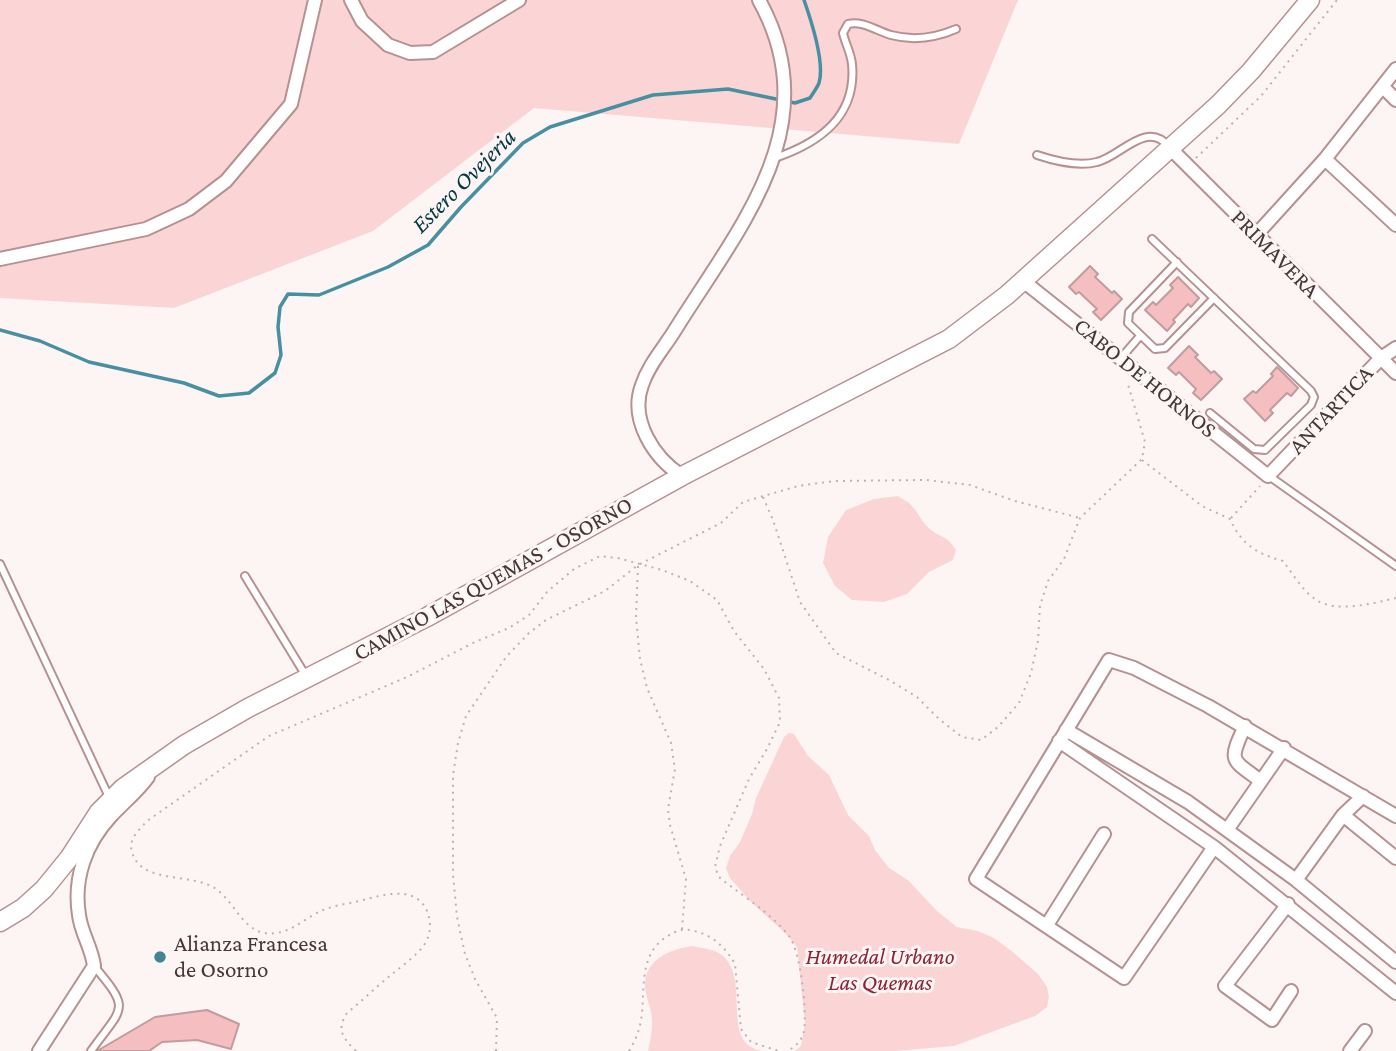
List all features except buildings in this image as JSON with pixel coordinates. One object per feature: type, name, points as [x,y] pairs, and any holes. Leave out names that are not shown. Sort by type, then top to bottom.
[{"type":"main road","name":"CAMINO LAS QUEMAS - OSORNO","points":[[0,922],[23,908],[44,889],[110,800],[151,766],[218,725],[372,646],[682,476],[948,339],[991,308],[1171,149],[1251,71],[1310,0]]},
{"type":"street","points":[[0,259],[146,229],[189,209],[226,181],[291,104],[315,0]]},
{"type":"street","points":[[351,0],[362,22],[388,45],[410,53],[432,52],[519,0]]},
{"type":"street","points":[[682,476],[659,456],[648,439],[640,408],[641,386],[653,362],[739,229],[763,187],[775,158],[785,86],[776,38],[759,0]]},
{"type":"street","points":[[1256,235],[1325,159],[1396,69]]},
{"type":"street","points":[[1383,86],[1396,100]]},
{"type":"street","name":"PRIMAVERA","points":[[1171,149],[1396,373]]},
{"type":"street","points":[[1325,159],[1396,225]]},
{"type":"street","name":"CABO DE HORNOS","points":[[1022,280],[1268,476]]},
{"type":"street","name":"ANTARTICA","points":[[1268,476],[1381,358],[1396,348]]},
{"type":"street","points":[[1214,847],[1124,978],[976,879],[1109,660],[1134,668],[1245,726],[1396,816]]},
{"type":"street","points":[[1245,726],[1234,749],[1234,757],[1238,764],[1261,781]]},
{"type":"street","points":[[1063,736],[1188,802],[1296,880],[1396,962]]},
{"type":"street","points":[[1063,736],[1288,904],[1396,993]]},
{"type":"street","points":[[1227,831],[1284,748]]},
{"type":"street","points":[[39,1051],[94,966],[79,916],[78,888],[83,862],[102,826],[147,778],[151,766]]},
{"type":"street","points":[[1296,880],[1343,815],[1363,796]]},
{"type":"street","points":[[1343,815],[1396,858]]},
{"type":"street","points":[[1047,925],[1104,834]]},
{"type":"street","points":[[1288,904],[1225,986],[1272,1020],[1291,991]]},
{"type":"street","points":[[1350,1051],[1365,1031]]},
{"type":"lane","points":[[775,158],[813,142],[830,128],[842,112],[852,76],[850,55],[843,33],[848,24],[856,22],[894,36],[916,38],[936,36],[956,29]]},
{"type":"lane","points":[[1037,155],[1068,162],[1096,163],[1136,141],[1153,137],[1164,141],[1171,149]]},
{"type":"lane","points":[[1152,239],[1311,391],[1314,397],[1311,405],[1265,450],[1254,449],[1210,413]]},
{"type":"lane","points":[[1177,262],[1129,312],[1128,323],[1140,336],[1155,349],[1165,348],[1214,298]]},
{"type":"lane","points":[[1120,358],[1140,336]]},
{"type":"lane","points":[[1268,476],[1396,566]]},
{"type":"lane","points":[[0,564],[110,800]]},
{"type":"lane","points":[[245,576],[307,677]]},
{"type":"lane","points":[[91,1051],[119,1011],[120,1003],[118,995],[94,966]]},
{"type":"path","points":[[1188,166],[1261,96],[1337,0]]},
{"type":"path","points":[[762,496],[773,520],[800,601],[836,653],[917,697],[962,737],[981,740],[998,727],[1019,703],[1031,673],[1038,641],[1040,606],[1048,581],[1064,559],[1080,518],[1142,459],[1145,442],[1127,382]]},
{"type":"path","points":[[1142,459],[1202,506],[1230,519],[1238,537],[1266,556],[1283,561],[1300,585],[1317,601],[1345,607],[1396,598]]},
{"type":"path","points":[[1230,519],[1268,476]]},
{"type":"path","points":[[496,1051],[497,1018],[475,979],[465,954],[457,917],[451,806],[458,743],[466,716],[506,657],[529,633],[546,620],[606,591],[638,565],[721,523],[743,502],[799,486],[834,481],[926,480],[970,485],[1015,501],[1080,518]]},
{"type":"path","points":[[356,1051],[343,1038],[341,1023],[347,1013],[405,964],[426,942],[430,928],[425,906],[416,898],[404,894],[387,894],[327,908],[279,933],[265,934],[245,923],[211,885],[146,871],[134,858],[130,846],[136,832],[147,821],[269,736],[407,677],[475,642],[509,628],[529,615],[547,592],[574,569],[600,556],[662,570],[690,581],[717,600],[734,631],[764,669],[779,698],[780,722],[768,750],[749,779],[720,846],[715,867],[719,877],[781,927],[796,949],[804,1031],[799,1042],[787,1051]]},
{"type":"path","points":[[638,565],[636,617],[640,659],[647,688],[671,743],[675,769],[668,809],[686,880],[682,929]]},
{"type":"path","points":[[629,1051],[636,1039],[641,1018],[646,965],[661,941],[682,929],[711,938],[730,955],[736,974],[741,1029],[751,1042],[779,1051]]},
{"type":"green space","points":[[0,0],[1018,0],[959,144],[534,108],[373,231],[174,308],[0,298]]},
{"type":"green space","points":[[898,496],[911,505],[927,527],[952,545],[956,550],[953,560],[929,572],[907,594],[884,602],[852,600],[835,586],[823,563],[828,537],[846,510],[874,499]]},
{"type":"green space","name":"Humedal Urbano Las Quemas","points":[[789,733],[794,734],[808,756],[829,775],[848,815],[869,836],[875,850],[889,868],[909,881],[937,911],[957,927],[978,931],[994,938],[1038,974],[1047,987],[1047,1007],[1035,1016],[954,1046],[896,1051],[795,1051],[801,1046],[805,1024],[797,947],[749,900],[730,878],[726,868],[730,856],[740,842],[756,798],[784,737]]},
{"type":"green space","name":"Humedal Urbano Las Quemas","points":[[692,946],[720,954],[731,967],[742,1037],[750,1046],[763,1051],[648,1051],[652,1022],[645,985],[649,968],[668,953]]},
{"type":"waterway","name":"Estero Ovejeria","points":[[0,330],[40,341],[89,362],[184,383],[219,396],[249,393],[275,373],[281,355],[278,327],[280,307],[288,294],[319,295],[388,267],[428,245],[523,143],[550,127],[653,95],[728,89],[795,103],[810,98],[819,83],[820,64],[804,0]]},
{"type":"place","name":"Alianza Francesa de Osorno","points":[[160,957]]}]
